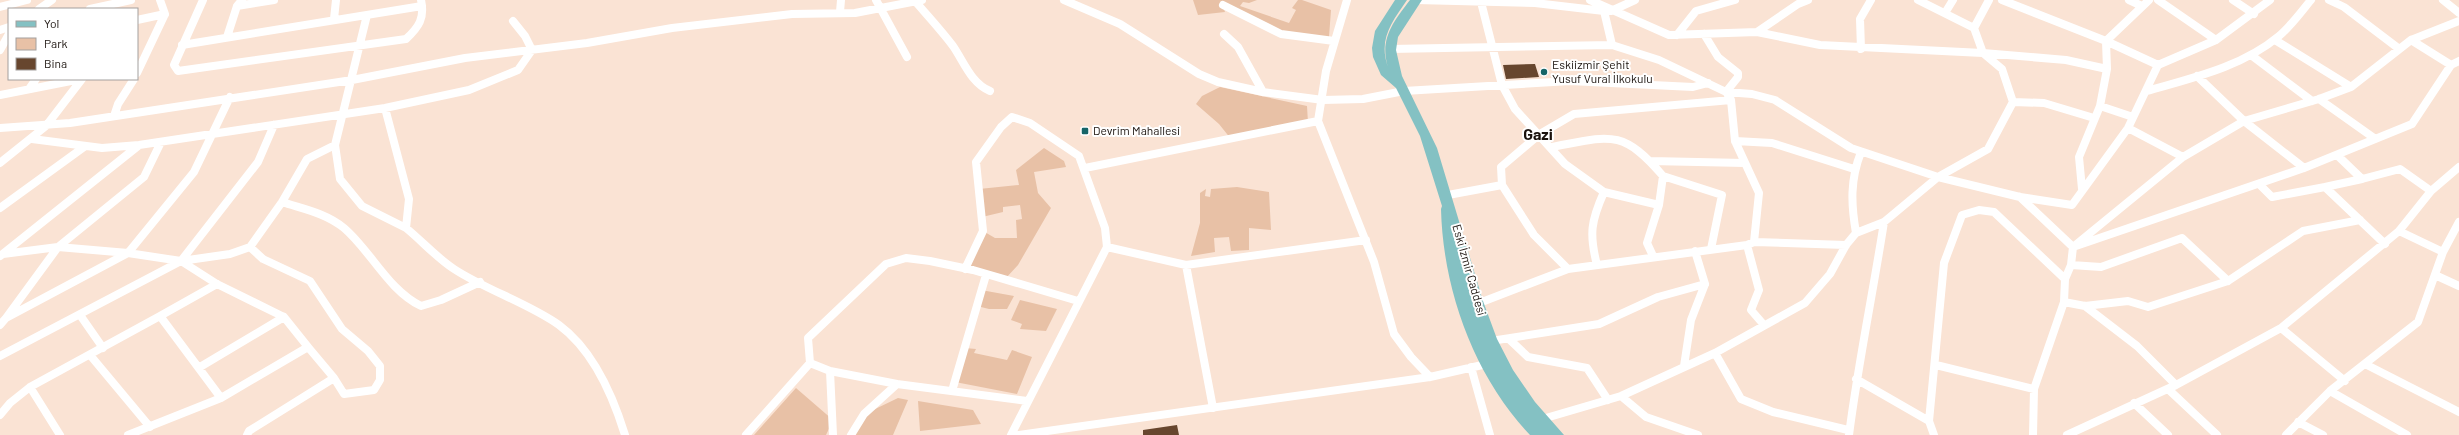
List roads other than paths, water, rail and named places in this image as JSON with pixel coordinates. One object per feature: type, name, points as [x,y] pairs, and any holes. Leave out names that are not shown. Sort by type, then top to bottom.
[{"type":"main road","name":"Eski İzmir Caddesi","points":[[1401,0],[1382,27],[1379,34],[1377,51],[1382,69],[1404,91]]},
{"type":"main road","points":[[1390,49],[1397,26],[1416,0]]},
{"type":"main road","name":"Eski İzmir Caddesi","points":[[1390,49],[1404,91],[1430,146],[1448,195],[1470,306],[1491,342],[1495,362],[1539,420],[1557,435]]},
{"type":"main road","points":[[1470,306],[1495,362],[1512,406],[1540,435]]},
{"type":"street","points":[[0,7],[26,0]]},
{"type":"street","points":[[40,8],[52,0]]},
{"type":"street","points":[[101,8],[112,7],[131,0]]},
{"type":"street","points":[[138,71],[165,14],[160,0]]},
{"type":"street","points":[[182,45],[334,19],[367,15],[422,3],[424,14],[420,26],[406,39],[359,44],[178,71],[174,65],[182,45],[203,0]]},
{"type":"street","points":[[227,37],[240,3],[274,0]]},
{"type":"street","points":[[334,19],[336,0]]},
{"type":"street","points":[[840,12],[841,0]]},
{"type":"street","points":[[876,0],[907,57]]},
{"type":"street","points":[[0,128],[46,126],[114,116],[230,97],[352,80],[465,58],[532,50],[746,19],[840,12],[855,13],[917,0],[952,45],[973,78],[982,87],[990,91]]},
{"type":"street","points":[[1064,0],[1120,24],[1199,74],[1218,82],[1263,92],[1323,100],[1363,99],[1404,91],[1570,81],[1693,87],[1708,83]]},
{"type":"street","points":[[1347,0],[1326,71],[1323,100],[1318,121],[1366,240],[1394,334],[1411,357],[1430,377]]},
{"type":"street","points":[[1416,0],[1535,3],[1608,11],[1635,0]]},
{"type":"street","points":[[1590,0],[1608,11],[1661,33],[1677,35],[1757,32],[1820,45],[1861,49],[1983,53],[2066,60],[2107,70]]},
{"type":"street","points":[[1677,35],[1696,11],[1735,0]]},
{"type":"street","points":[[1757,32],[1798,4],[1808,0]]},
{"type":"street","points":[[1861,49],[1860,19],[1871,0]]},
{"type":"street","points":[[1539,420],[1621,396],[1715,353],[1805,303],[1830,274],[1846,246],[1856,233],[1884,222],[1938,177],[1988,149],[2014,102],[2002,69],[1983,53],[1974,28],[1918,0]]},
{"type":"street","points":[[1945,13],[1953,0]]},
{"type":"street","points":[[1974,28],[1988,0]]},
{"type":"street","points":[[2002,0],[2106,40],[2158,65]]},
{"type":"street","points":[[2129,0],[2142,6]]},
{"type":"street","points":[[2082,189],[2080,156],[2100,106],[2107,70],[2106,40],[2149,0]]},
{"type":"street","points":[[2158,0],[2216,40]]},
{"type":"street","points":[[2233,0],[2254,14]]},
{"type":"street","points":[[1390,49],[1612,45],[1659,60],[1726,92],[1752,94],[1775,100],[1844,144],[1861,152],[1938,177],[2020,197],[2072,205],[2082,189],[2128,128],[2147,91],[2158,65],[2216,40],[2254,14],[2270,0]]},
{"type":"street","points":[[2147,91],[2197,76],[2251,55],[2275,40],[2311,0]]},
{"type":"street","points":[[2329,0],[2344,7],[2398,48]]},
{"type":"street","points":[[2443,0],[2459,13]]},
{"type":"street","points":[[1481,2],[1502,85],[1515,109],[1552,147],[1565,164],[1604,192],[1658,206]]},
{"type":"street","points":[[1223,5],[1281,34],[1334,41]]},
{"type":"street","points":[[1608,11],[1612,45]]},
{"type":"street","points":[[138,20],[165,14]]},
{"type":"street","points":[[367,15],[359,44],[352,80],[341,115],[335,145],[340,179],[362,206],[406,228],[454,269],[559,325],[580,346],[600,374],[618,413],[625,435]]},
{"type":"street","points":[[513,21],[525,36],[532,50]]},
{"type":"street","points":[[2033,435],[2034,389],[2064,302],[2065,279],[2071,265],[2073,247],[2183,157],[2244,121],[2316,100],[2351,86],[2398,48],[2411,40],[2459,21]]},
{"type":"street","points":[[1224,34],[1238,47],[1263,92]]},
{"type":"street","points":[[1704,34],[1718,57],[1738,74],[1738,77],[1726,92]]},
{"type":"street","points":[[0,50],[8,36]]},
{"type":"street","points":[[2275,40],[2351,86]]},
{"type":"street","points":[[2411,40],[2451,65]]},
{"type":"street","points":[[32,139],[84,147],[102,148],[138,145],[385,108],[469,90],[492,82],[518,70],[532,50]]},
{"type":"street","points":[[2251,55],[2374,138]]},
{"type":"street","points":[[2073,247],[2304,168],[2374,138],[2412,124],[2451,65],[2459,61]]},
{"type":"street","points":[[2197,76],[2244,121],[2304,168]]},
{"type":"street","points":[[29,89],[35,80]]},
{"type":"street","points":[[0,95],[77,80]]},
{"type":"street","points":[[0,163],[32,139],[46,126],[81,80]]},
{"type":"street","points":[[114,116],[118,104],[133,80]]},
{"type":"street","points":[[1726,92],[1731,100],[1734,141],[1759,194],[1750,244],[1759,290],[1751,310],[1764,325]]},
{"type":"street","points":[[6,318],[128,253],[194,172],[230,97]]},
{"type":"street","points":[[1568,269],[1534,235],[1502,185],[1501,167],[1540,134],[1574,114],[1731,100]]},
{"type":"street","points":[[2014,102],[2044,103],[2094,118]]},
{"type":"street","points":[[2100,106],[2133,117]]},
{"type":"street","points":[[385,108],[409,199],[406,228]]},
{"type":"street","points":[[965,269],[983,232],[976,162],[1001,127],[1012,117],[1030,123],[1079,156],[1085,168],[1105,228],[1107,246],[1011,435]]},
{"type":"street","points":[[1085,168],[1318,121]]},
{"type":"street","points":[[0,356],[181,261],[258,162],[274,125]]},
{"type":"street","points":[[2128,128],[2183,157]]},
{"type":"street","points":[[1552,147],[1596,139],[1625,142],[1650,161],[1663,176],[1722,194],[1711,249]]},
{"type":"street","points":[[1734,141],[1772,143],[1854,169]]},
{"type":"street","points":[[0,325],[58,247],[144,177],[161,142]]},
{"type":"street","points":[[1,255],[138,145]]},
{"type":"street","points":[[1,255],[58,247],[128,253],[181,261],[230,254],[250,246],[282,202],[307,159],[335,145]]},
{"type":"street","points":[[0,208],[84,147]]},
{"type":"street","points":[[1856,233],[1850,202],[1854,169],[1861,152]]},
{"type":"street","points":[[2337,155],[2362,179]]},
{"type":"street","points":[[1650,161],[1745,163]]},
{"type":"street","points":[[2067,435],[2134,403],[2172,387],[2281,328],[2385,244],[2399,231],[2431,191],[2459,167]]},
{"type":"street","points":[[2259,184],[2272,197],[2362,179],[2400,169],[2431,191]]},
{"type":"street","points":[[1653,256],[1647,243],[1658,206],[1663,176]]},
{"type":"street","points":[[1448,195],[1502,185]]},
{"type":"street","points":[[2325,187],[2385,244]]},
{"type":"street","points":[[1597,265],[1590,242],[1590,224],[1604,192]]},
{"type":"street","points":[[2020,197],[2073,247]]},
{"type":"street","points":[[282,202],[334,220],[361,244],[392,283],[414,303],[421,306],[432,304],[480,282]]},
{"type":"street","points":[[1934,435],[1929,421],[1936,365],[1944,263],[1962,215],[1979,210],[1994,212],[2065,279]]},
{"type":"street","points":[[2064,302],[2084,306],[2128,301],[2148,307],[2228,281],[2303,231],[2360,220]]},
{"type":"street","points":[[1715,353],[1741,398],[1773,412],[1848,433],[1856,379],[1867,331],[1884,222]]},
{"type":"street","points":[[2286,435],[2330,391],[2345,382],[2365,364],[2418,322],[2442,252],[2459,222]]},
{"type":"street","points":[[2399,231],[2442,252]]},
{"type":"street","points":[[2071,265],[2101,267],[2182,238],[2228,281]]},
{"type":"street","points":[[1107,246],[1186,265],[1366,240]]},
{"type":"street","points":[[1470,306],[1568,269],[1653,256],[1750,244],[1846,246]]},
{"type":"street","points":[[181,261],[217,284],[284,317],[334,378],[344,394],[363,393],[374,390],[380,380],[380,366],[368,350],[342,329],[310,281],[263,259],[250,246]]},
{"type":"street","points":[[1684,366],[1691,320],[1705,284],[1695,251]]},
{"type":"street","points":[[746,435],[810,363],[808,338],[886,264],[896,259],[909,258],[965,269],[1078,301]]},
{"type":"street","points":[[1186,265],[1213,408]]},
{"type":"street","points":[[952,391],[986,275]]},
{"type":"street","points":[[2435,275],[2459,286]]},
{"type":"street","points":[[0,415],[10,403],[30,387],[217,284]]},
{"type":"street","points":[[1491,342],[1598,324],[1658,297],[1705,284]]},
{"type":"street","points":[[2084,306],[2137,346],[2172,387],[2217,435]]},
{"type":"street","points":[[80,314],[103,348]]},
{"type":"street","points":[[160,316],[200,367],[221,398]]},
{"type":"street","points":[[200,367],[284,317]]},
{"type":"street","points":[[2281,328],[2345,382]]},
{"type":"street","points":[[1509,339],[1528,357],[1587,368],[1608,400]]},
{"type":"street","points":[[128,435],[221,398],[308,347]]},
{"type":"street","points":[[90,355],[150,427]]},
{"type":"street","points":[[1019,435],[1430,377],[1495,362]]},
{"type":"street","points":[[810,363],[830,371],[897,384],[1027,401]]},
{"type":"street","points":[[2365,364],[2459,412]]},
{"type":"street","points":[[1936,365],[2034,389]]},
{"type":"street","points":[[1471,367],[1484,405],[1490,435]]},
{"type":"street","points":[[830,371],[834,435]]},
{"type":"street","points":[[247,435],[249,431],[334,378]]},
{"type":"street","points":[[1856,379],[1929,421]]},
{"type":"street","points":[[851,435],[864,414],[897,384]]},
{"type":"street","points":[[30,387],[60,435]]},
{"type":"street","points":[[2330,391],[2407,435]]},
{"type":"street","points":[[1621,396],[1646,417],[1698,435]]},
{"type":"street","points":[[2134,403],[2168,435]]},
{"type":"street","points":[[2298,422],[2323,435]]},
{"type":"place","name":"Eskiizmir Şehit Yusuf Vural İlkokulu","points":[[1544,72]]},
{"type":"place","name":"Devrim Mahallesi","points":[[1085,131]]},
{"type":"district","name":"Gazi","points":[[1538,134]]}]
